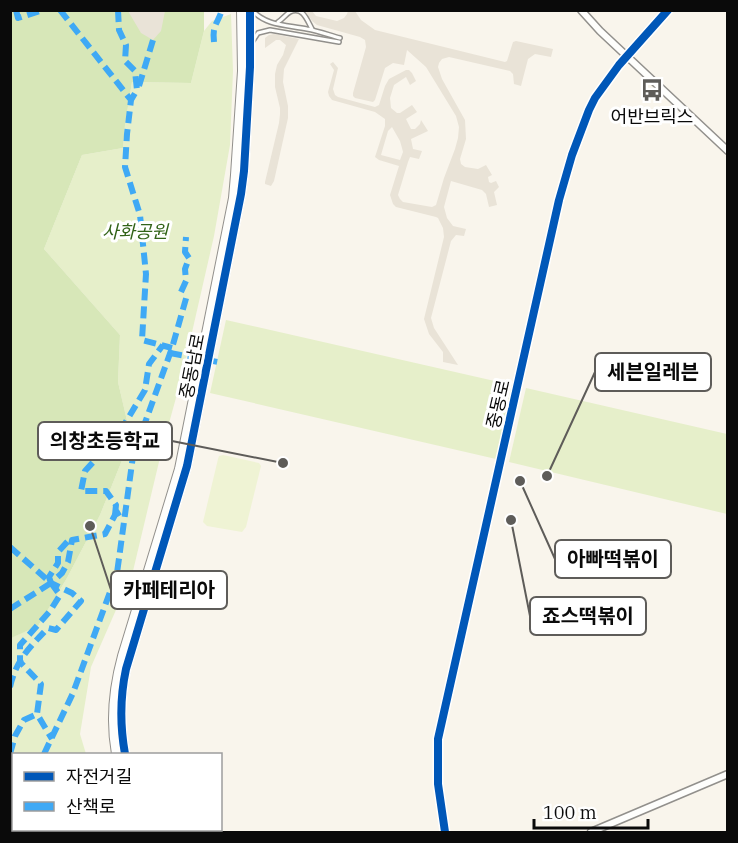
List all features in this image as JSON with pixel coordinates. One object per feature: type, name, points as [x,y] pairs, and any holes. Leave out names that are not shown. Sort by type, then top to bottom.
[{"type":"street","name":"중동남로","points":[[116,753],[112,706],[116,680],[179,470],[233,198],[242,71],[241,10]]},
{"type":"street","name":"중동남로","points":[[125,753],[121,703],[126,669],[187,466],[241,194],[250,67],[251,10]]},
{"type":"street","points":[[581,10],[600,31],[728,151]]},
{"type":"street","name":"중동로","points":[[445,832],[438,784],[438,739],[559,200],[572,155],[589,110],[627,55],[668,10]]},
{"type":"street","points":[[591,832],[728,774]]},
{"type":"lane","points":[[250,46],[258,33],[266,30],[339,40],[313,30],[267,21],[251,10]]},
{"type":"lane","points":[[276,23],[292,11],[297,11],[305,15],[313,30]]},
{"type":"green space","points":[[10,11],[204,11],[204,31],[191,83],[132,82],[123,148],[82,155],[44,249],[120,335],[118,382],[131,438],[100,515],[67,578],[38,626],[11,638]]},
{"type":"green space","name":"사화공원","points":[[231,14],[233,71],[230,145],[214,236],[133,571],[91,667],[80,734],[86,753],[12,753],[12,831],[115,832],[11,832],[10,638],[38,626],[67,578],[100,515],[131,438],[118,382],[120,335],[44,249],[82,155],[123,148],[132,82],[191,83],[204,31],[212,21]]},
{"type":"green space","points":[[226,320],[512,385],[496,459],[210,393]]},
{"type":"green space","points":[[526,388],[727,434],[727,514],[509,462]]},
{"type":"green space","points":[[223,455],[259,463],[261,466],[246,527],[242,532],[207,526],[203,522],[218,459]]},
{"type":"shaded area","points":[[128,11],[165,11],[161,31],[153,40],[141,33]]},
{"type":"shaded area","points":[[305,11],[312,11],[316,16],[337,21],[344,18],[348,11],[355,11],[361,20],[375,30],[505,62],[513,42],[516,41],[553,49],[551,57],[535,54],[528,59],[521,86],[514,84],[513,74],[510,71],[449,57],[442,59],[439,63],[442,79],[465,120],[466,139],[460,159],[461,164],[478,169],[486,165],[492,175],[488,177],[489,182],[496,181],[499,187],[494,192],[497,205],[489,207],[486,194],[482,190],[451,181],[444,207],[447,218],[453,226],[466,229],[464,236],[456,235],[451,241],[431,318],[434,328],[458,365],[443,362],[443,352],[429,334],[424,319],[444,237],[443,228],[436,217],[396,207],[393,204],[390,195],[399,166],[375,157],[385,119],[375,112],[332,100],[328,92],[334,70],[330,64],[333,62],[338,68],[333,89],[335,95],[375,107],[379,105],[389,79],[406,70],[412,73],[416,81],[410,85],[406,77],[394,85],[390,98],[391,108],[397,113],[412,105],[417,112],[406,119],[411,129],[415,129],[421,120],[428,131],[411,139],[413,149],[422,151],[419,159],[410,157],[408,162],[398,195],[403,202],[432,207],[436,205],[458,138],[459,127],[456,116],[426,67],[407,50],[404,65],[393,63],[385,68],[373,102],[355,98],[353,93],[366,47],[365,40],[317,25]],"holes":[[[392,127],[403,152],[400,160],[381,155],[388,131]]]},
{"type":"shaded area","points":[[274,34],[299,39],[284,69],[283,82],[288,118],[271,186],[265,182],[280,114],[275,74],[286,45],[276,40],[265,48],[265,38]]},
{"type":"marked path","points":[[16,10],[18,18],[43,10]]},
{"type":"marked path","points":[[60,10],[131,100],[125,167],[140,215],[146,274],[142,340],[172,348]]},
{"type":"marked path","points":[[118,10],[119,30],[126,45],[125,61],[135,71],[137,90],[131,100]]},
{"type":"marked path","points":[[214,42],[214,28],[222,10]]},
{"type":"marked path","points":[[139,86],[153,40]]},
{"type":"marked path","points":[[181,292],[186,281],[185,269],[189,258],[185,252],[186,237]]},
{"type":"marked path","points":[[44,753],[73,693],[117,573],[133,456],[172,348],[187,295]]},
{"type":"marked path","points":[[115,515],[116,505],[106,491],[81,491],[85,471],[118,435],[145,390],[149,364],[163,345]]},
{"type":"marked path","points":[[170,353],[218,362]]},
{"type":"marked path","points":[[10,687],[20,661],[30,648],[48,628],[56,630],[81,601],[72,593],[51,583],[62,573],[68,562],[72,540],[105,534],[115,515],[125,509]]},
{"type":"marked path","points":[[51,583],[49,577],[58,563],[58,552],[68,541],[72,540]]},
{"type":"marked path","points":[[10,547],[51,583],[60,595],[50,611],[20,645],[20,662],[41,684],[37,714],[52,739]]},
{"type":"marked path","points":[[10,609],[51,583]]},
{"type":"marked path","points":[[10,754],[15,736],[24,720],[37,714]]},
{"type":"cycle path","points":[[125,753],[121,712],[126,669],[187,466],[241,194],[250,67],[250,10]]},
{"type":"cycle path","points":[[445,832],[438,784],[438,739],[559,200],[572,155],[595,98],[619,65],[668,10]]},
{"type":"place","name":"어반브릭스","points":[[652,90]]},
{"type":"place","name":"의창초등학교","points":[[283,463]]},
{"type":"place","name":"세븐일레븐","points":[[547,476]]},
{"type":"place","name":"아빠떡볶이","points":[[520,481]]},
{"type":"place","name":"죠스떡볶이","points":[[511,520]]},
{"type":"place","name":"카페테리아","points":[[90,526]]}]
